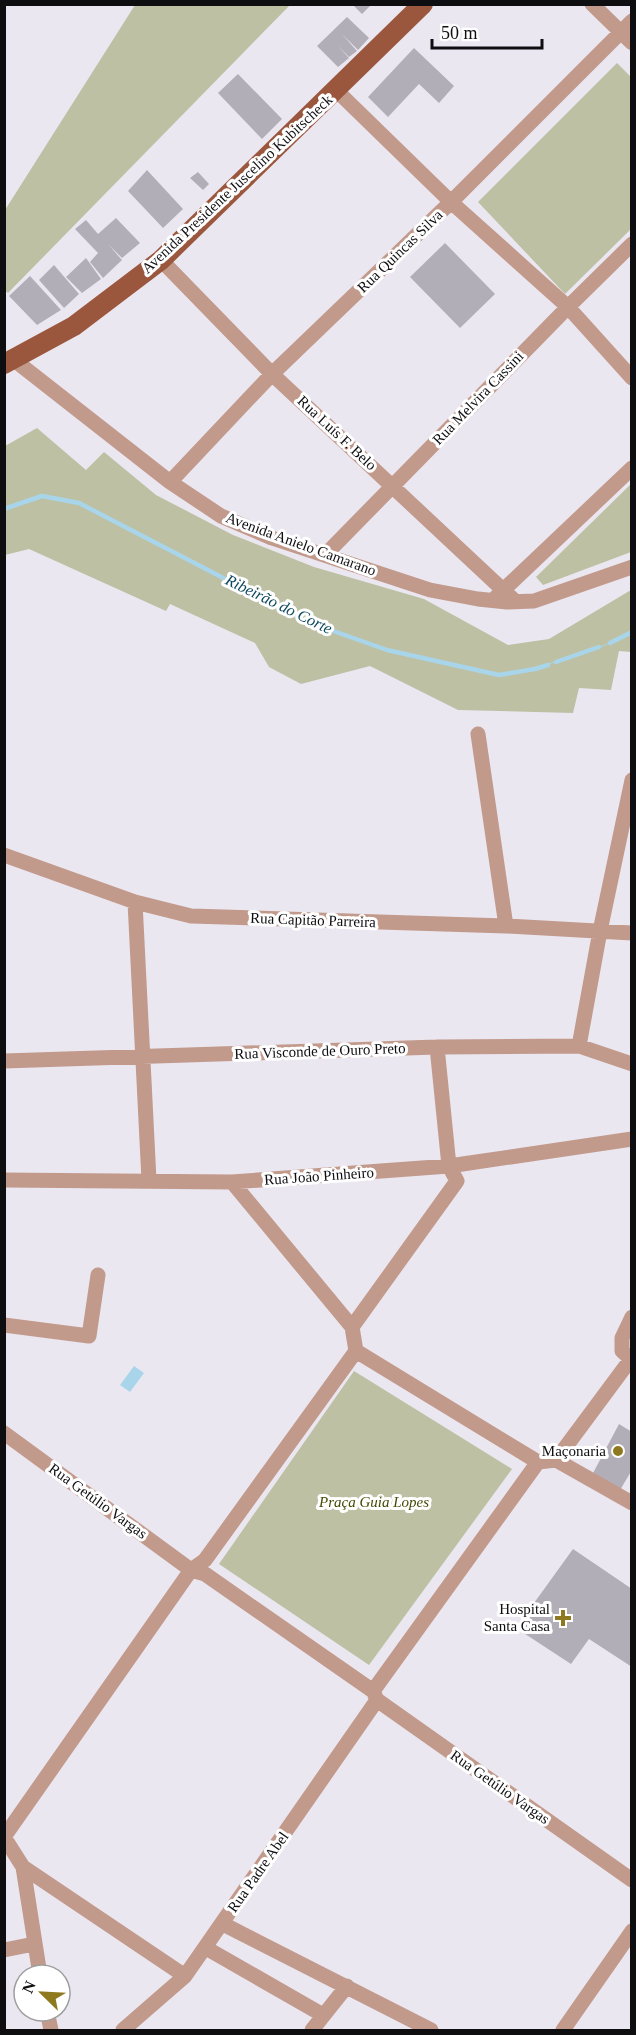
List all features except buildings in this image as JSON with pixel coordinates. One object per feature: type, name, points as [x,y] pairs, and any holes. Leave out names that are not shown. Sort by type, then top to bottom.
[{"type":"main road","name":"Avenida Presidente Juscelino Kubitscheck","points":[[9,361],[74,326],[161,260],[423,4]]},
{"type":"street","points":[[592,4],[626,37]]},
{"type":"street","name":"Rua Quincas Silva","points":[[170,482],[272,374],[626,37],[632,21]]},
{"type":"street","points":[[336,90],[451,202],[567,307],[632,378]]},
{"type":"street","name":"Rua Melvira Cassini","points":[[326,554],[567,307],[632,244]]},
{"type":"street","name":"Rua Luís F. Belo","points":[[161,260],[272,374],[516,602]]},
{"type":"street","name":"Avenida Anielo Camarano","points":[[9,361],[170,482],[221,516],[273,538],[430,590],[491,601],[534,601],[632,567]]},
{"type":"street","points":[[491,601],[632,468]]},
{"type":"street","points":[[478,734],[506,926]]},
{"type":"street","points":[[579,1046],[600,931],[632,780]]},
{"type":"street","name":"Rua Capitão Parreira","points":[[4,855],[135,902],[190,916],[506,926],[632,933]]},
{"type":"street","points":[[135,902],[149,1180]]},
{"type":"street","name":"Rua Visconde de Ouro Preto","points":[[4,1061],[437,1047],[579,1046],[632,1064]]},
{"type":"street","points":[[352,1327],[457,1181],[449,1166],[437,1047]]},
{"type":"street","name":"Rua João Pinheiro","points":[[4,1180],[232,1182],[449,1166],[632,1139]]},
{"type":"street","points":[[38,1963],[23,1867],[5,1837],[356,1350],[352,1327],[232,1182]]},
{"type":"street","points":[[4,1325],[89,1336],[98,1275]]},
{"type":"street","points":[[556,1460],[631,1360],[622,1352],[622,1338],[632,1317]]},
{"type":"street","points":[[356,1350],[538,1462],[556,1460],[632,1503]]},
{"type":"street","name":"Rua Getúlio Vargas","points":[[4,1433],[200,1568]]},
{"type":"street","points":[[200,1568],[375,1695],[538,1462]]},
{"type":"street","name":"Rua Getúlio Vargas","points":[[375,1695],[632,1880]]},
{"type":"street","name":"Rua Padre Abel","points":[[123,2031],[185,1976],[206,1948],[375,1695]]},
{"type":"street","points":[[23,1867],[185,1976]]},
{"type":"street","points":[[223,1924],[431,2031]]},
{"type":"street","points":[[563,2031],[632,1931]]},
{"type":"street","points":[[4,1950],[34,1944]]},
{"type":"street","points":[[206,1948],[323,2015]]},
{"type":"street","points":[[312,2031],[346,1986]]},
{"type":"green space","points":[[135,5],[290,5],[8,293],[4,290],[5,210]]},
{"type":"green space","points":[[617,63],[631,77],[631,229],[565,294],[478,202]]},
{"type":"green space","points":[[37,428],[86,470],[104,452],[156,495],[233,535],[314,567],[424,599],[508,645],[549,639],[631,590],[631,652],[619,651],[611,690],[579,688],[573,713],[458,710],[370,666],[301,684],[269,667],[255,643],[170,604],[166,611],[29,549],[5,555],[5,446]]},
{"type":"green space","points":[[631,484],[631,552],[543,585],[536,577]]},
{"type":"green space","name":"Praça Guia Lopes","points":[[354,1371],[512,1469],[369,1665],[219,1564]]},
{"type":"water","points":[[42,496],[79,502],[308,621],[388,649],[499,674],[535,668],[604,645],[631,632],[604,646],[535,669],[499,675],[387,650],[308,622],[79,503]]},
{"type":"water","points":[[134,1366],[144,1373],[130,1392],[120,1385]]},
{"type":"waterway","name":"Ribeirão do Corte","points":[[4,509],[42,496],[79,503],[308,622],[387,650],[499,675],[548,665]]},
{"type":"waterway","name":"Ribeirão do Corte","points":[[610,643],[632,632]]},
{"type":"waterway","name":"Ribeirão do Corte","points":[[556,662],[599,647]]},
{"type":"place","name":"Maçonaria","points":[[618,1451]]},
{"type":"place","name":"Hospital Santa Casa","points":[[563,1618]]}]
